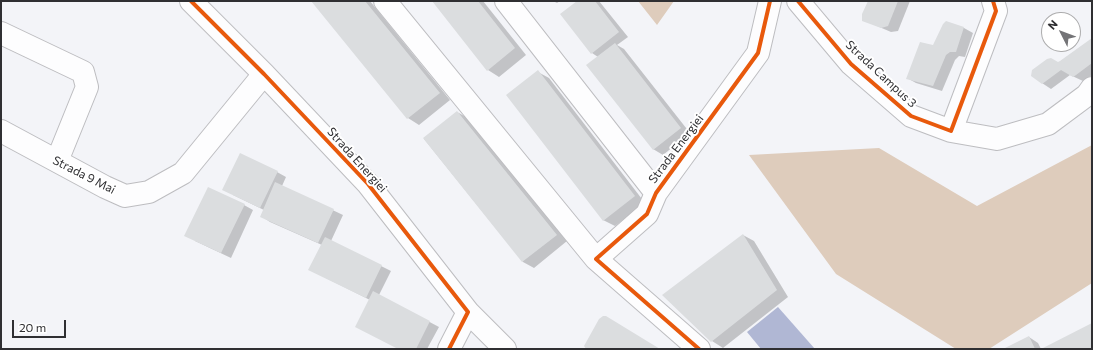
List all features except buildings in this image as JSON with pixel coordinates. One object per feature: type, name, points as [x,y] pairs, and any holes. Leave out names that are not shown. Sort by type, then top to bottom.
[{"type":"street","name":"Strada Energiei","points":[[191,1],[264,74],[368,184],[468,312],[505,349]]},
{"type":"street","points":[[386,1],[596,259],[699,349]]},
{"type":"street","points":[[506,1],[656,193]]},
{"type":"street","name":"Strada Energiei","points":[[596,259],[647,214],[656,193],[758,53],[770,1]]},
{"type":"street","name":"Strada Campus 3","points":[[798,1],[851,64],[911,116],[951,131]]},
{"type":"street","points":[[993,1],[996,11],[951,131],[998,139],[1048,124],[1087,95],[1092,88]]},
{"type":"street","points":[[1,33],[83,72],[87,87],[57,161]]},
{"type":"street","name":"Strada 9 Mai","points":[[1,131],[125,196],[149,192],[183,173],[264,74]]},
{"type":"street","points":[[449,349],[468,312]]},
{"type":"shaded area","points":[[638,1],[674,1],[657,25]]},
{"type":"shaded area","points":[[1092,145],[1092,283],[989,349],[956,349],[836,274],[749,155],[879,148],[977,206]]},
{"type":"water","points":[[778,307],[815,349],[761,349],[747,332]]},
{"type":"cycle path","points":[[191,1],[264,74],[368,184],[468,312],[449,349]]},
{"type":"cycle path","points":[[699,349],[596,259],[647,214],[656,193],[758,53],[770,1]]},
{"type":"cycle path","points":[[798,1],[851,64],[911,116],[951,131],[996,11],[993,1]]}]
